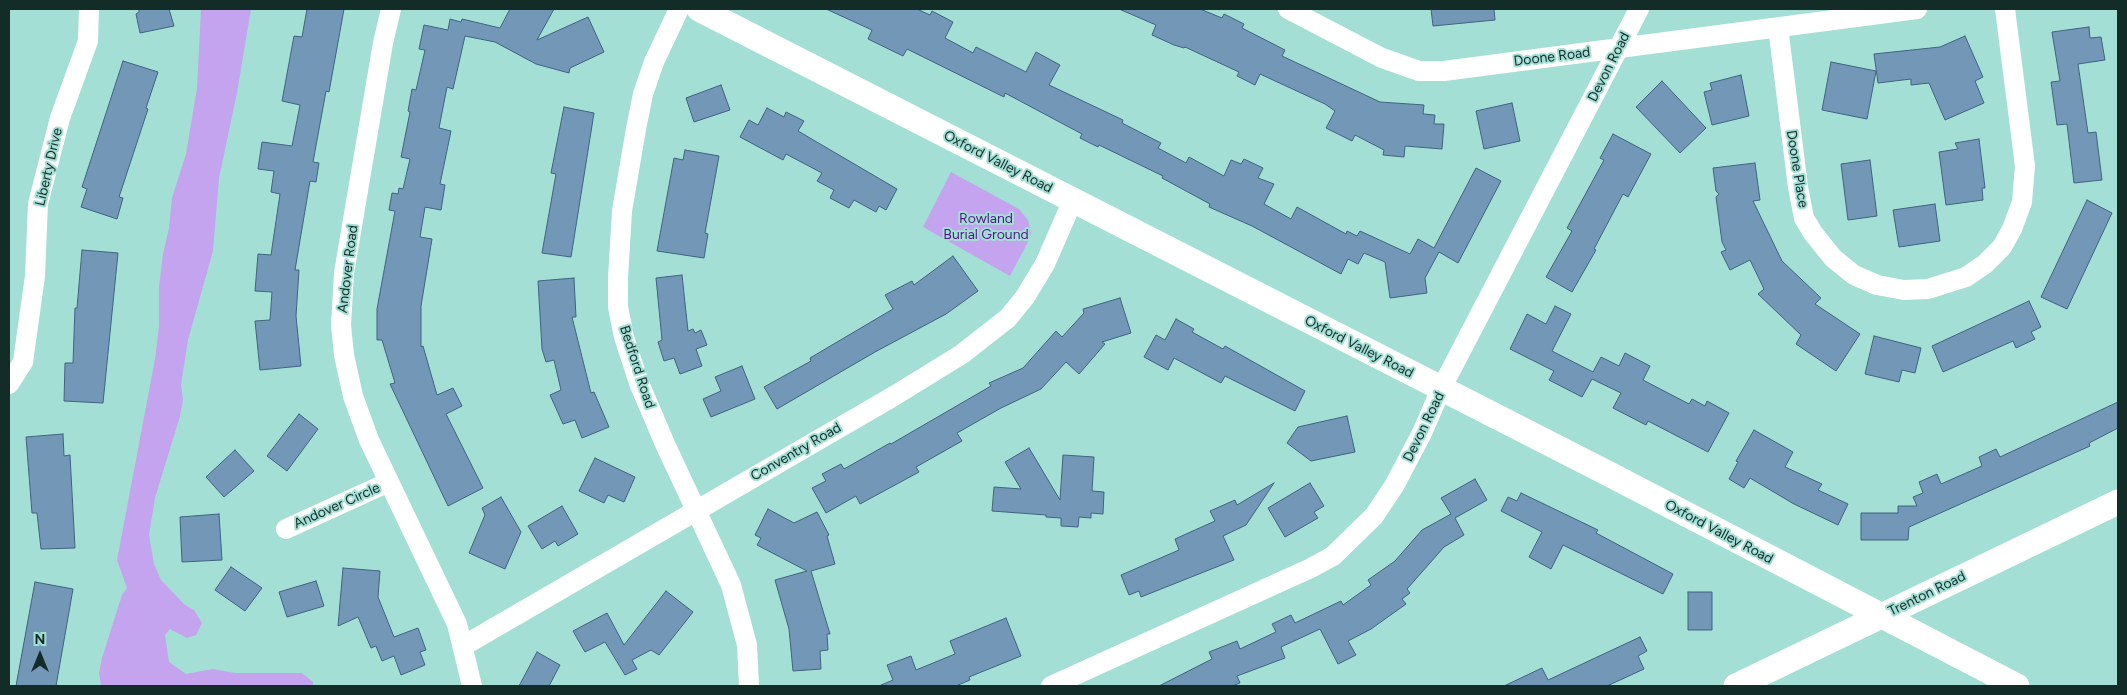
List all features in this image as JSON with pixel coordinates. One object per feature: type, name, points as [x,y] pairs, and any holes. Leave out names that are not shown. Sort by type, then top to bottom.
[{"type":"main road","name":"Oxford Valley Road","points":[[699,9],[1609,474],[2017,686]]},
{"type":"main road","name":"Trenton Road","points":[[1736,686],[2118,502]]},
{"type":"street","name":"Liberty Drive","points":[[9,384],[22,362],[35,276],[38,204],[60,118],[88,41],[89,9]]},
{"type":"street","name":"Andover Road","points":[[391,9],[382,43],[344,273],[341,325],[344,355],[353,396],[369,440],[457,624],[472,686]]},
{"type":"street","name":"Bedford Road","points":[[680,9],[654,62],[637,120],[622,211],[618,307],[624,337],[639,383],[695,510],[731,585],[739,608],[747,645],[749,686]]},
{"type":"street","name":"Doone Road","points":[[1288,9],[1382,58],[1419,71],[1444,71],[1917,9]]},
{"type":"street","name":"Devon Road","points":[[1051,686],[1311,568],[1333,556],[1374,516],[1394,486],[1422,433],[1441,389],[1639,9]]},
{"type":"street","name":"Doone Place","points":[[1778,27],[1798,187],[1804,218],[1832,258],[1854,275],[1877,285],[1904,290],[1928,289],[1966,277],[1985,264],[2002,247],[2012,229],[2022,202],[2025,166],[2005,9]]},
{"type":"street","name":"Conventry Road","points":[[463,646],[894,396],[962,354],[995,329],[1025,297],[1045,264],[1073,200]]},
{"type":"street","name":"Andover Circle","points":[[286,529],[389,482]]},
{"type":"green space","points":[[201,9],[251,9],[237,93],[219,178],[213,251],[188,340],[181,385],[183,400],[180,416],[155,498],[149,535],[154,564],[161,580],[185,605],[194,610],[202,623],[196,635],[187,638],[170,629],[165,635],[169,662],[186,674],[213,669],[235,673],[302,673],[313,682],[313,686],[101,686],[99,673],[102,658],[122,595],[127,588],[117,560],[155,359],[159,326],[159,287],[172,198],[186,154],[197,88]]},
{"type":"green space","name":"Rowland Burial Ground","points":[[951,172],[1019,209],[1028,220],[1031,233],[1029,240],[1010,276],[923,227]]},
{"type":"building","points":[[139,9],[169,9],[174,26],[140,33],[136,14],[139,12]]},
{"type":"building","points":[[307,9],[344,9],[329,92],[326,91],[313,162],[319,163],[316,182],[310,181],[295,270],[299,270],[296,316],[301,366],[260,370],[255,321],[270,320],[272,292],[255,291],[258,254],[271,255],[280,194],[271,192],[274,171],[258,169],[262,142],[292,146],[300,105],[282,101],[294,36],[302,37]]},
{"type":"building","points":[[510,9],[554,9],[537,40],[588,17],[604,52],[570,68],[569,73],[536,64],[495,42],[465,36],[453,89],[447,87],[439,128],[451,131],[440,184],[445,185],[441,210],[425,207],[420,237],[432,239],[421,306],[421,347],[423,346],[437,395],[453,388],[462,406],[446,414],[483,488],[448,506],[390,384],[395,383],[382,340],[377,340],[377,309],[395,211],[389,210],[392,193],[398,194],[399,188],[403,189],[410,159],[401,157],[410,112],[408,111],[412,89],[416,90],[425,50],[419,49],[424,25],[448,30],[450,19],[461,22],[462,19],[500,28]]},
{"type":"building","points":[[826,9],[917,9],[930,15],[932,11],[953,22],[945,38],[973,53],[976,47],[1026,72],[1036,52],[1060,65],[1049,85],[1123,120],[1122,123],[1161,143],[1158,148],[1186,163],[1189,157],[1224,176],[1231,160],[1241,164],[1244,159],[1263,168],[1258,178],[1274,184],[1264,204],[1291,219],[1297,207],[1346,234],[1347,231],[1357,236],[1360,231],[1410,254],[1418,239],[1434,248],[1476,168],[1501,181],[1458,263],[1439,252],[1425,278],[1427,293],[1390,298],[1385,262],[1364,253],[1358,264],[1348,259],[1341,274],[1252,226],[1209,207],[1210,204],[1162,178],[1163,176],[1099,145],[1098,147],[1080,138],[1082,134],[1005,93],[1004,97],[907,49],[903,56],[868,39],[872,30]]},
{"type":"building","points":[[1119,9],[1200,9],[1222,18],[1224,14],[1244,24],[1242,28],[1285,50],[1282,56],[1380,102],[1424,105],[1423,114],[1435,115],[1434,124],[1444,124],[1442,149],[1405,146],[1404,157],[1383,155],[1384,150],[1355,135],[1352,141],[1326,128],[1335,111],[1325,104],[1260,74],[1255,85],[1237,76],[1239,72],[1185,47],[1174,45],[1152,35],[1156,25]]},
{"type":"building","points":[[1431,9],[1494,9],[1495,20],[1433,26]]},
{"type":"building","points":[[2089,27],[2090,38],[2101,37],[2105,60],[2078,64],[2088,133],[2096,132],[2102,180],[2074,183],[2067,124],[2057,125],[2051,82],[2060,81],[2052,32]]},
{"type":"building","points":[[1965,36],[1983,77],[1975,81],[1984,103],[1945,120],[1929,83],[1911,85],[1911,79],[1878,83],[1874,54],[1940,47]]},
{"type":"building","points":[[123,61],[158,72],[119,197],[123,198],[117,219],[81,207],[87,189],[82,187]]},
{"type":"building","points":[[1831,62],[1876,71],[1867,119],[1822,110]]},
{"type":"building","points":[[1741,75],[1749,116],[1712,125],[1704,92],[1712,90],[1710,83]]},
{"type":"building","points":[[1662,81],[1706,128],[1680,153],[1636,107]]},
{"type":"building","points":[[721,85],[730,110],[694,122],[686,98]]},
{"type":"building","points":[[1512,103],[1520,141],[1484,149],[1476,111]]},
{"type":"building","points":[[564,107],[594,113],[571,257],[542,253],[556,174],[551,173]]},
{"type":"building","points":[[767,108],[784,117],[786,112],[804,121],[798,131],[897,189],[886,210],[879,206],[876,212],[854,200],[849,208],[830,198],[834,190],[817,181],[822,173],[786,154],[783,160],[740,137],[749,120],[758,125]]},
{"type":"building","points":[[1613,134],[1651,154],[1628,197],[1623,194],[1594,249],[1596,250],[1572,292],[1546,277],[1572,231],[1567,228],[1604,160],[1600,158]]},
{"type":"building","points":[[1979,139],[1985,188],[1982,188],[1983,200],[1946,205],[1939,152],[1958,149],[1955,143]]},
{"type":"building","points":[[685,150],[719,156],[705,233],[708,234],[704,258],[657,251],[674,158],[683,160]]},
{"type":"building","points":[[1870,160],[1877,216],[1848,220],[1841,164]]},
{"type":"building","points":[[1755,163],[1760,200],[1753,201],[1782,261],[1821,298],[1815,304],[1860,334],[1836,371],[1796,344],[1801,335],[1758,294],[1764,289],[1750,260],[1730,270],[1721,252],[1726,250],[1722,242],[1716,197],[1719,194],[1716,191],[1713,168]]},
{"type":"building","points":[[2087,200],[2112,213],[2067,309],[2041,297]]},
{"type":"building","points":[[1935,204],[1940,241],[1899,247],[1893,210]]},
{"type":"building","points":[[82,250],[118,253],[103,403],[64,401],[65,363],[73,363],[75,308],[77,308]]},
{"type":"building","points":[[953,256],[978,291],[946,314],[875,352],[777,409],[764,387],[811,361],[810,358],[893,309],[885,295],[912,281],[914,285]]},
{"type":"building","points":[[682,275],[688,331],[693,329],[695,333],[701,330],[707,345],[696,349],[702,366],[680,374],[674,358],[664,361],[658,342],[662,340],[656,278]]},
{"type":"building","points":[[574,278],[576,317],[572,317],[591,393],[594,392],[609,427],[582,438],[575,420],[563,424],[550,395],[561,390],[554,360],[546,362],[542,349],[538,281]]},
{"type":"building","points":[[1120,298],[1131,333],[1102,342],[1105,344],[1079,374],[1066,362],[1041,389],[1001,408],[957,433],[962,441],[916,467],[919,472],[860,504],[856,496],[826,513],[812,488],[826,481],[822,474],[841,464],[844,469],[991,386],[989,383],[1023,368],[1056,331],[1062,337],[1084,313],[1083,309]]},
{"type":"building","points":[[2029,301],[2041,327],[2031,332],[2035,339],[2016,348],[2013,341],[1943,372],[1932,346]]},
{"type":"building","points":[[1555,306],[1571,314],[1552,351],[1593,372],[1601,357],[1619,366],[1625,353],[1650,366],[1643,380],[1689,404],[1692,399],[1705,406],[1707,401],[1729,413],[1708,452],[1648,421],[1646,425],[1613,408],[1621,393],[1592,379],[1582,397],[1549,380],[1554,371],[1510,349],[1527,314],[1546,324]]},
{"type":"building","points":[[1176,319],[1194,329],[1192,332],[1223,349],[1225,346],[1305,391],[1295,411],[1225,376],[1221,383],[1174,358],[1168,370],[1144,357],[1156,335],[1165,340]]},
{"type":"building","points":[[1874,336],[1921,348],[1915,373],[1902,370],[1899,382],[1865,374]]},
{"type":"building","points":[[742,366],[755,399],[711,417],[703,399],[721,391],[715,377]]},
{"type":"building","points":[[2118,402],[2118,428],[2089,443],[2090,446],[1909,527],[1908,540],[1861,540],[1861,513],[1898,513],[1898,506],[1917,506],[1913,497],[1923,493],[1919,482],[1937,474],[1941,484],[1982,466],[1979,457],[1996,449],[2000,457]]},
{"type":"building","points":[[299,414],[318,429],[287,471],[267,456]]},
{"type":"building","points":[[1347,416],[1355,452],[1311,461],[1287,443],[1298,427]]},
{"type":"building","points":[[1754,430],[1793,452],[1785,467],[1822,484],[1818,490],[1848,504],[1838,525],[1794,504],[1750,478],[1744,488],[1729,479],[1738,462],[1736,461]]},
{"type":"building","points":[[63,434],[64,456],[70,455],[75,548],[41,549],[37,513],[32,513],[26,437]]},
{"type":"building","points":[[1029,448],[1060,500],[1063,455],[1094,457],[1092,491],[1104,492],[1103,514],[1091,513],[1091,518],[1079,517],[1078,527],[1061,526],[1061,518],[1046,517],[1046,515],[992,511],[994,487],[1021,489],[1005,462]]},
{"type":"building","points":[[235,450],[254,471],[224,497],[206,477]]},
{"type":"building","points":[[595,458],[635,477],[624,502],[608,495],[604,503],[579,491]]},
{"type":"building","points":[[1475,479],[1487,500],[1455,518],[1464,535],[1444,547],[1407,589],[1410,593],[1402,599],[1406,604],[1371,629],[1348,641],[1356,655],[1338,664],[1320,629],[1281,647],[1285,658],[1237,676],[1240,683],[1232,686],[1159,686],[1212,659],[1209,652],[1237,641],[1240,649],[1276,632],[1272,624],[1291,615],[1295,623],[1341,601],[1343,605],[1371,585],[1368,580],[1395,561],[1422,530],[1451,514],[1441,498]]},
{"type":"building","points":[[1274,483],[1246,525],[1223,536],[1234,560],[1141,597],[1139,591],[1129,595],[1121,575],[1179,550],[1175,539],[1215,521],[1210,511],[1235,500],[1237,505]]},
{"type":"building","points":[[1310,483],[1324,506],[1314,512],[1318,518],[1285,537],[1268,508]]},
{"type":"building","points":[[1521,493],[1598,530],[1596,533],[1673,574],[1663,594],[1563,545],[1551,569],[1529,557],[1542,532],[1501,511],[1508,497],[1517,501]]},
{"type":"building","points":[[501,497],[521,532],[505,569],[469,553],[485,515],[482,508]]},
{"type":"building","points":[[562,506],[578,534],[558,546],[555,541],[542,549],[528,526]]},
{"type":"building","points":[[768,509],[794,523],[817,512],[829,535],[827,536],[835,564],[811,571],[830,634],[827,634],[828,650],[820,651],[821,669],[793,671],[789,629],[775,580],[807,571],[757,545],[761,538],[755,535]]},
{"type":"building","points":[[219,514],[222,560],[182,562],[180,517]]},
{"type":"building","points":[[231,567],[262,588],[245,611],[215,590]]},
{"type":"building","points":[[343,568],[380,571],[378,597],[394,637],[418,628],[426,650],[420,652],[425,665],[401,675],[394,656],[382,661],[376,646],[371,648],[358,617],[338,626]]},
{"type":"building","points":[[316,581],[324,606],[287,617],[279,592]]},
{"type":"building","points":[[35,582],[73,589],[56,686],[16,686]]},
{"type":"building","points":[[666,591],[693,612],[659,655],[651,650],[632,660],[637,669],[625,675],[605,642],[585,652],[573,631],[607,613],[624,645]]},
{"type":"building","points":[[1688,592],[1712,592],[1712,630],[1688,630]]},
{"type":"building","points":[[1006,618],[1021,656],[969,677],[970,680],[956,686],[879,686],[893,680],[887,665],[911,656],[916,670],[955,654],[950,641]]},
{"type":"building","points":[[1640,637],[1647,651],[1638,656],[1644,669],[1607,686],[1504,686],[1542,668],[1548,680]]},
{"type":"building","points":[[537,652],[560,665],[549,686],[519,686]]}]
